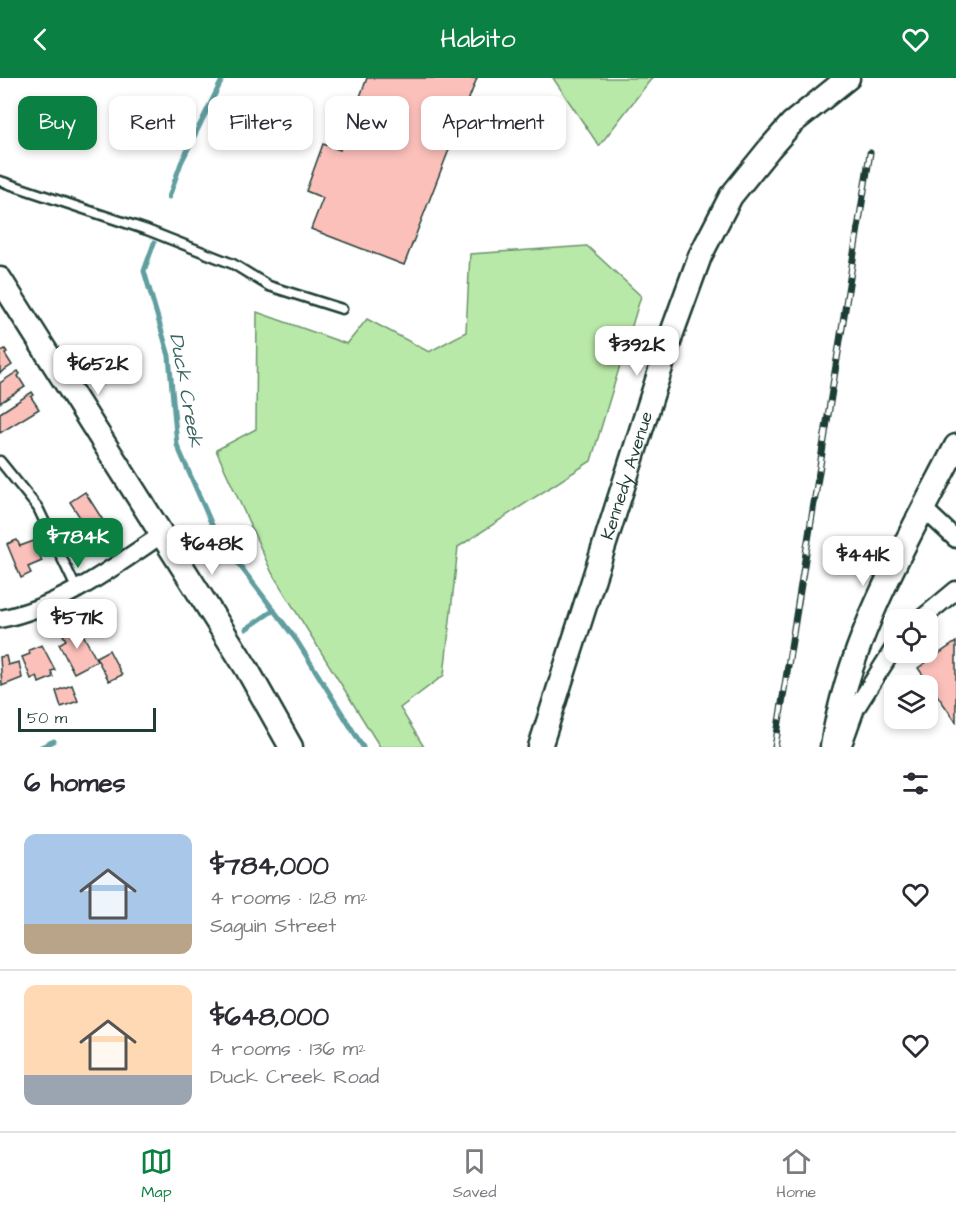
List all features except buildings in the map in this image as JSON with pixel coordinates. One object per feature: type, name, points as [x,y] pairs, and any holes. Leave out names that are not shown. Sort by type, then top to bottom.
[{"type":"street","name":"Kennedy Avenue","points":[[540,747],[673,330],[700,256],[731,196],[769,149],[792,123],[848,78]]},
{"type":"street","points":[[0,279],[247,669],[291,747]]},
{"type":"street","points":[[832,747],[847,678],[882,595],[956,446]]},
{"type":"street","points":[[924,509],[956,539]]},
{"type":"street","points":[[0,619],[46,606],[77,590],[161,535]]},
{"type":"street","points":[[933,609],[956,590]]},
{"type":"street","points":[[842,747],[856,708],[884,663]]},
{"type":"lane","points":[[0,181],[199,249],[233,264],[269,286],[342,309]]},
{"type":"lane","points":[[0,461],[38,508],[77,590]]},
{"type":"green space","points":[[553,78],[652,78],[599,146]]},
{"type":"green space","points":[[587,246],[641,296],[591,461],[458,547],[444,675],[400,708],[424,747],[380,747],[272,573],[216,450],[256,429],[257,312],[347,344],[367,319],[429,352],[466,332],[470,254]]},
{"type":"waterway","name":"Duck Creek","points":[[169,197],[181,163],[223,78]]},
{"type":"waterway","name":"Duck Creek","points":[[154,243],[144,271],[169,356],[177,445],[216,534],[297,641],[363,747]]},
{"type":"waterway","points":[[246,629],[274,610]]},
{"type":"waterway","points":[[41,747],[54,741]]},
{"type":"railway","points":[[775,747],[870,153]]}]
